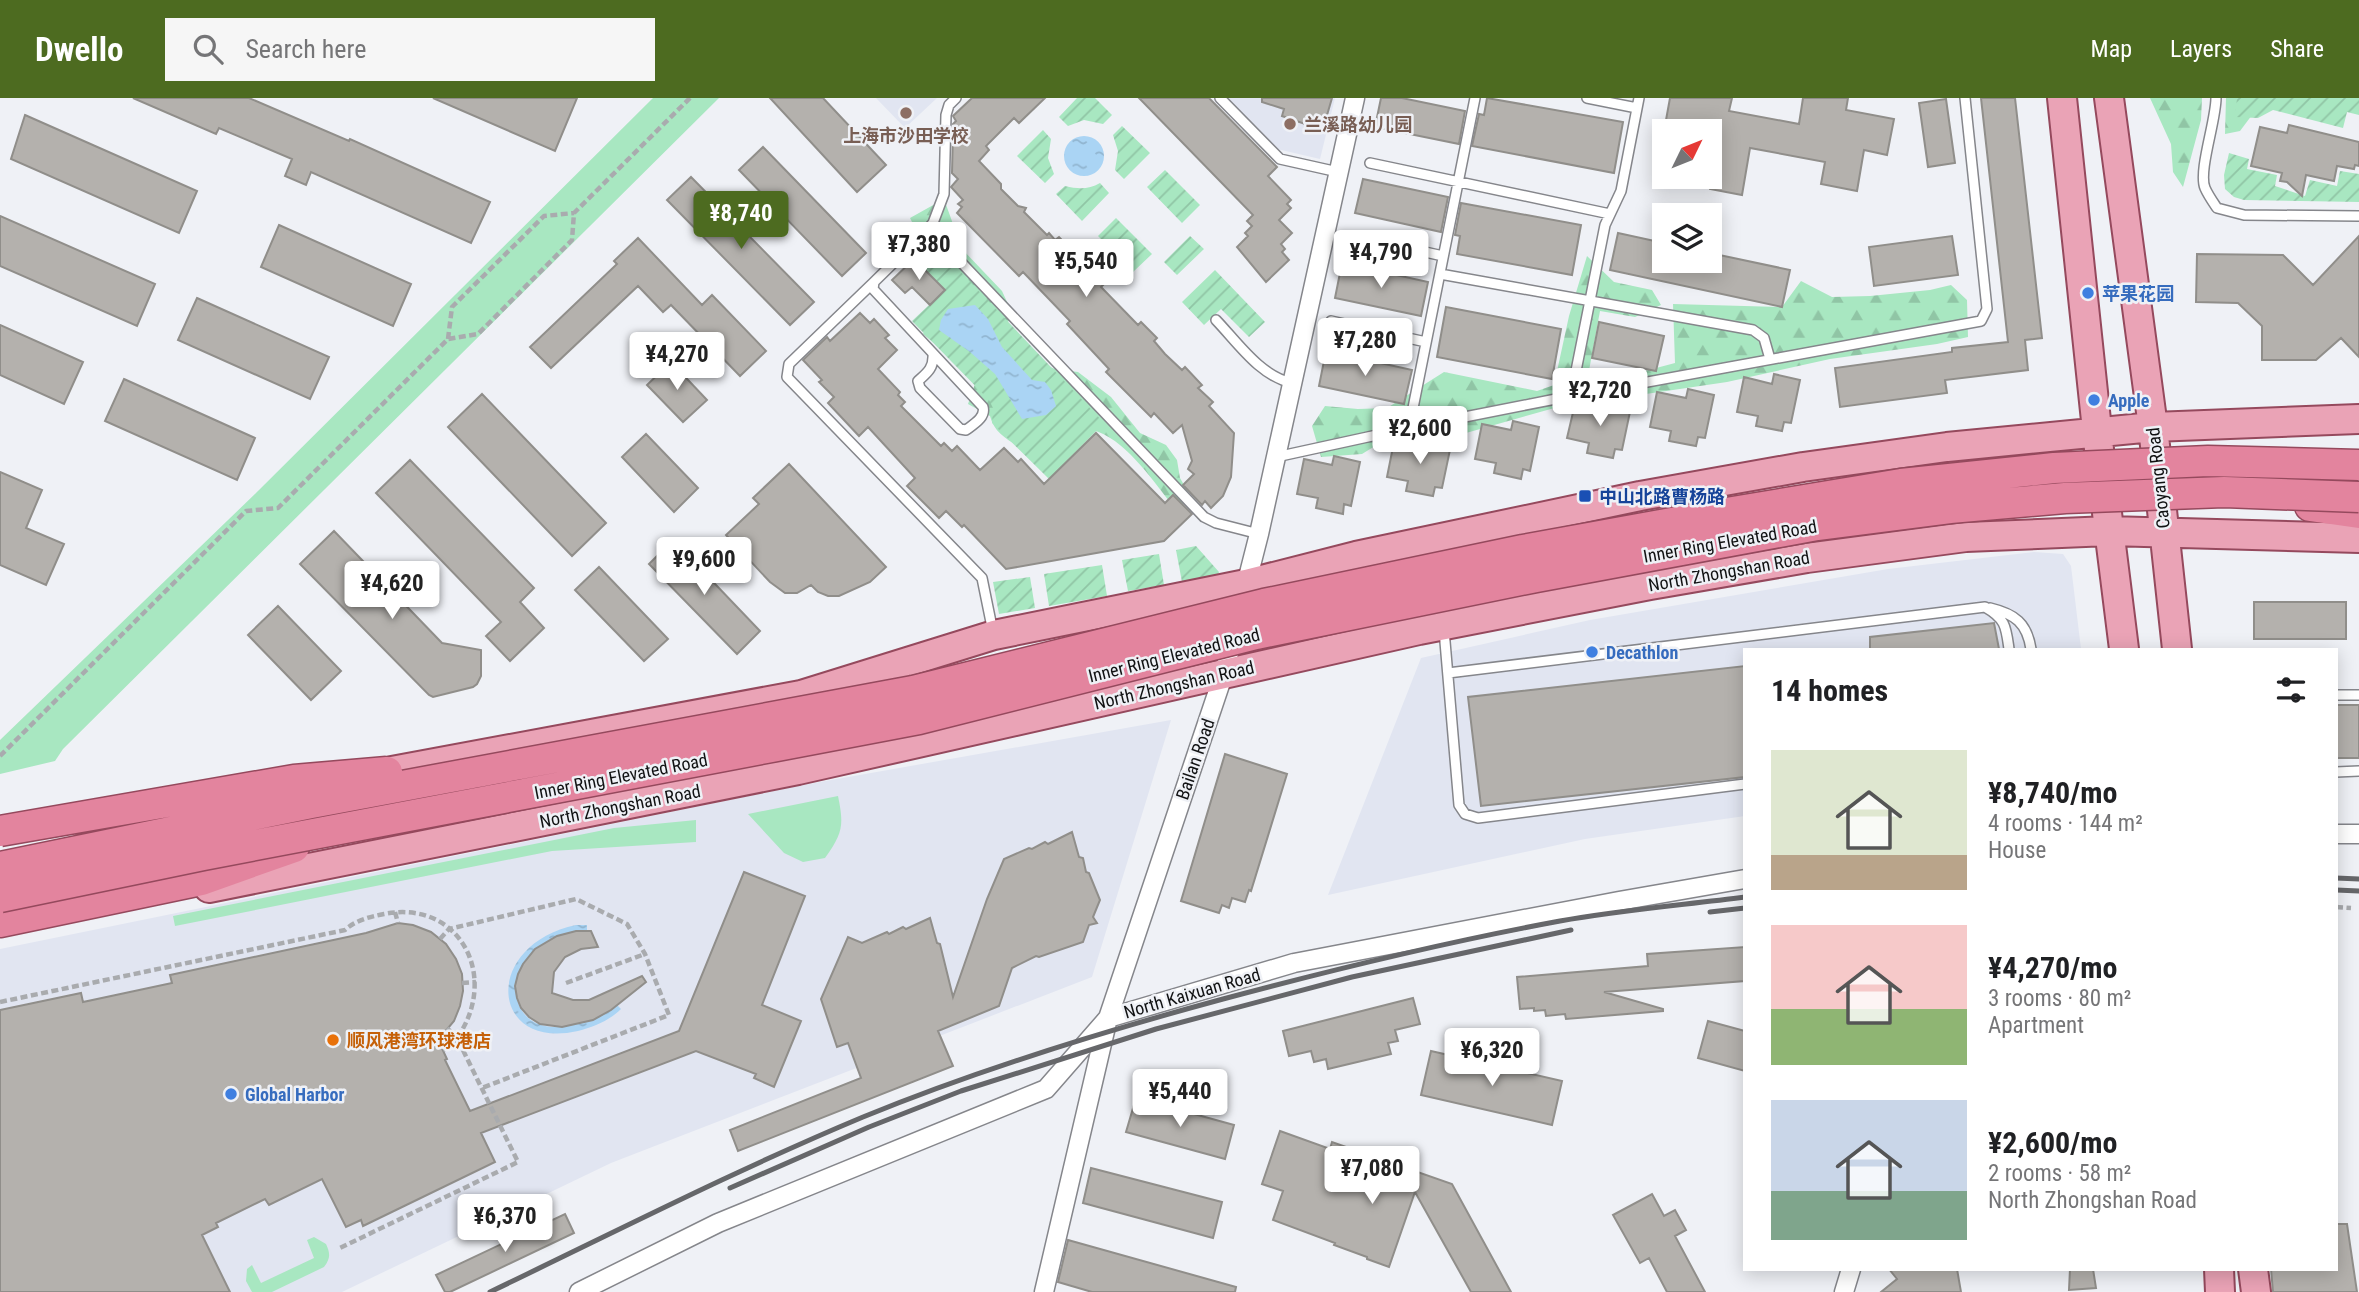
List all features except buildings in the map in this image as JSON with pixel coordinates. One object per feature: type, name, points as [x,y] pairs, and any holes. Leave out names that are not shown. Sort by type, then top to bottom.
[{"type":"highway","points":[[2208,461],[2359,450]]},
{"type":"highway","name":"Inner Ring Elevated Road","points":[[0,867],[311,803],[914,691],[1264,604],[1564,542],[1900,484],[2054,467],[2208,461],[2359,465]]},
{"type":"highway","points":[[2224,492],[2359,513]]},
{"type":"highway","name":"Inner Ring Elevated Road","points":[[0,897],[203,855],[919,719],[1256,634],[1817,524],[2065,498],[2224,492],[2359,497]]},
{"type":"highway","points":[[0,831],[294,780],[558,757]]},
{"type":"highway","points":[[0,922],[201,880],[344,830]]},
{"type":"main road","points":[[2062,98],[2096,432],[2124,648]]},
{"type":"main road","name":"Caoyang Road","points":[[2109,98],[2153,427],[2178,648]]},
{"type":"main road","points":[[0,846],[801,695],[994,635],[1246,584],[1356,556],[1653,493],[1947,447],[2153,427],[2359,419]]},
{"type":"main road","name":"North Zhongshan Road","points":[[0,930],[798,770],[1444,625],[1807,558],[1966,537],[2109,531],[2359,538]]},
{"type":"main road","points":[[0,818],[241,778],[305,787]]},
{"type":"main road","points":[[2219,1271],[2220,1292]]},
{"type":"main road","points":[[2253,1271],[2256,1292]]},
{"type":"street","name":"Bailan Road","points":[[1044,1292],[1108,1017],[1224,673],[1259,534],[1355,98]]},
{"type":"street","points":[[2338,834],[2359,834]]},
{"type":"street","name":"North Kaixuan Road","points":[[579,1292],[718,1223],[1046,1089],[1108,1017],[1294,963],[1743,879]]},
{"type":"street","points":[[1844,1292],[1850,1271]]},
{"type":"lane","points":[[956,98],[949,105],[946,115],[944,194],[933,223],[789,364],[787,377],[982,578],[994,635]]},
{"type":"lane","points":[[1220,98],[1280,159],[1338,172]]},
{"type":"lane","points":[[1409,428],[1475,98]]},
{"type":"lane","points":[[1571,396],[1605,225],[1621,191],[1638,103],[1587,98]]},
{"type":"lane","points":[[1276,457],[1571,396],[1981,321],[1987,309],[1965,98]]},
{"type":"lane","points":[[2216,98],[2216,114],[2206,157],[2204,186],[2217,208],[2244,215],[2359,216]]},
{"type":"lane","points":[[1370,163],[1610,214]]},
{"type":"lane","points":[[933,223],[937,237],[1204,517],[1216,523],[1259,534]]},
{"type":"lane","points":[[923,234],[937,237]]},
{"type":"lane","points":[[1353,236],[1443,256]]},
{"type":"lane","points":[[1440,274],[1753,330],[1764,338],[1770,359]]},
{"type":"lane","points":[[874,282],[873,289],[877,296]]},
{"type":"lane","points":[[863,293],[871,292],[877,296],[933,354],[983,407],[982,417],[966,430],[960,429],[920,388],[918,381],[931,368],[934,362],[933,354]]},
{"type":"lane","points":[[1216,320],[1269,374],[1292,383]]},
{"type":"lane","points":[[1331,321],[1426,342]]},
{"type":"lane","points":[[1448,673],[1985,607],[2008,612],[2021,623],[2031,648]]},
{"type":"lane","points":[[1985,607],[1996,613],[2006,625],[2009,648]]},
{"type":"lane","points":[[1444,625],[1459,806],[1465,814],[1478,818],[1743,785]]},
{"type":"lane","points":[[2338,695],[2359,695]]},
{"type":"lane","points":[[2338,772],[2359,771]]},
{"type":"path","points":[[448,339],[452,307],[470,288],[544,215],[574,213],[690,98]]},
{"type":"path","points":[[0,756],[246,511],[278,508],[448,339],[478,334],[572,240],[574,213]]},
{"type":"path","points":[[440,940],[449,929],[576,899],[627,924],[645,954],[669,1015],[482,1088]]},
{"type":"path","points":[[2338,907],[2351,908]]},
{"type":"path","points":[[395,912],[398,923]]},
{"type":"path","points":[[0,1002],[345,930],[354,922],[395,912],[417,913],[437,920],[458,937],[468,952],[476,982],[472,1010],[458,1040],[443,1050]]},
{"type":"path","points":[[566,983],[645,954]]},
{"type":"path","points":[[462,983],[476,982]]},
{"type":"path","points":[[340,1248],[518,1162],[458,1040],[447,1028]]},
{"type":"shaded area","name":"上海市沙田学校","points":[[876,98],[937,98],[905,128]]},
{"type":"shaded area","name":"兰溪路幼儿园","points":[[1227,98],[1335,98],[1320,159],[1277,149]]},
{"type":"shaded area","points":[[2034,552],[2063,554],[2071,566],[2081,648],[1743,648],[1743,816],[1585,839],[1328,895],[1421,658],[1590,620],[1888,569]]},
{"type":"shaded area","points":[[1171,720],[1092,977],[611,1163],[342,1292],[0,1292],[0,949],[803,785]]},
{"type":"green space","points":[[653,98],[719,98],[63,749],[55,761],[0,774],[0,740],[256,493]]},
{"type":"green space","points":[[1077,98],[1095,98],[1112,115],[1103,124],[1084,120],[1068,126],[1059,117]]},
{"type":"green space","points":[[2150,98],[2202,98],[2201,120],[2183,187],[2173,172],[2171,144]]},
{"type":"green space","points":[[2226,98],[2334,98],[2261,103],[2240,131],[2225,134]]},
{"type":"green space","points":[[2237,98],[2359,98],[2359,115],[2347,112],[2343,128],[2273,110],[2258,118],[2235,117]]},
{"type":"green space","points":[[1122,126],[1150,153],[1124,179],[1115,170],[1118,151],[1113,135]]},
{"type":"green space","points":[[1043,130],[1051,139],[1048,158],[1054,174],[1045,183],[1017,156]]},
{"type":"green space","points":[[2229,153],[2249,159],[2247,169],[2277,175],[2275,186],[2305,196],[2310,180],[2337,186],[2340,171],[2359,174],[2359,202],[2244,200],[2234,197],[2225,189],[2224,175]]},
{"type":"green space","points":[[1165,170],[1200,205],[1182,223],[1147,187]]},
{"type":"green space","points":[[1100,183],[1109,193],[1082,221],[1056,194],[1065,186],[1083,188]]},
{"type":"green space","points":[[944,199],[962,249],[1002,291],[1014,317],[957,362],[923,334],[932,316],[925,248],[910,218]]},
{"type":"green space","points":[[1116,218],[1152,254],[1133,272],[1098,236]]},
{"type":"green space","points":[[1190,236],[1204,249],[1177,275],[1164,262]]},
{"type":"green space","points":[[928,244],[937,247],[1104,423],[1049,479],[992,423],[993,408],[989,400],[912,321],[945,290],[914,259]]},
{"type":"green space","points":[[1587,256],[1614,282],[1652,290],[1661,305],[1635,317],[1600,311],[1588,376],[1626,376],[1675,363],[1673,304],[1782,307],[1801,281],[1832,297],[1930,290],[1951,285],[1967,300],[1968,337],[1830,359],[1727,382],[1558,407],[1466,433],[1375,446],[1362,454],[1321,457],[1312,426],[1325,406],[1387,408],[1444,372],[1537,391],[1554,385],[1569,316]]},
{"type":"green space","points":[[1215,270],[1265,322],[1249,337],[1221,309],[1204,325],[1182,302]]},
{"type":"green space","points":[[1017,354],[1055,369],[1078,372],[1111,397],[1140,433],[1166,445],[1177,460],[1180,478],[1188,492],[1183,504],[1170,502],[1136,460],[1104,434],[1092,430],[1020,447],[1001,434],[990,416],[968,404],[976,381]]},
{"type":"green space","points":[[1196,546],[1219,572],[1218,575],[1182,582],[1176,550]]},
{"type":"green space","points":[[1159,554],[1164,585],[1128,591],[1122,560]]},
{"type":"green space","points":[[1102,565],[1107,596],[1049,606],[1044,574]]},
{"type":"green space","points":[[1030,577],[1035,608],[999,614],[993,582]]},
{"type":"green space","points":[[838,796],[841,828],[825,858],[803,862],[784,853],[748,814]]},
{"type":"green space","points":[[696,820],[696,842],[552,851],[175,926],[173,916],[614,828]]},
{"type":"green space","points":[[314,1237],[326,1244],[328,1250],[329,1258],[324,1267],[272,1292],[252,1292],[246,1281],[247,1269],[252,1265],[261,1283],[314,1258],[307,1240]]},
{"type":"water","points":[[1084,136],[1098,142],[1104,156],[1098,170],[1084,176],[1070,170],[1064,156],[1070,142]]},
{"type":"water","points":[[975,305],[988,319],[1002,347],[1032,380],[1045,382],[1051,390],[1056,406],[1046,415],[1022,419],[995,374],[939,330],[941,320],[948,309]]},
{"type":"water","points":[[576,925],[587,925],[587,931],[558,936],[537,948],[523,965],[517,984],[518,1002],[527,1016],[543,1025],[574,1025],[600,1016],[617,1005],[621,1009],[601,1023],[578,1031],[549,1033],[527,1026],[513,1012],[508,993],[512,973],[524,953],[545,936]]},
{"type":"railway","points":[[2338,878],[2359,879]]},
{"type":"railway","points":[[2338,890],[2359,891]]},
{"type":"railway","points":[[490,1292],[816,1137],[951,1083],[1041,1052],[1223,999],[1433,947],[1583,917],[1743,897]]},
{"type":"railway","points":[[1710,912],[1743,908]]},
{"type":"railway","points":[[730,1188],[869,1127],[961,1091],[1156,1029],[1352,977],[1571,930]]},
{"type":"place","name":"上海市沙田学校","points":[[906,113]]},
{"type":"place","name":"兰溪路幼儿园","points":[[1290,124]]},
{"type":"place","name":"苹果花园","points":[[2088,293]]},
{"type":"place","name":"Apple","points":[[2094,400]]},
{"type":"place","name":"中山北路曹杨路","points":[[1585,496]]},
{"type":"place","name":"Decathlon","points":[[1592,652]]},
{"type":"place","name":"顺风港湾环球港店","points":[[333,1040]]},
{"type":"place","name":"Global Harbor","points":[[231,1094]]}]
